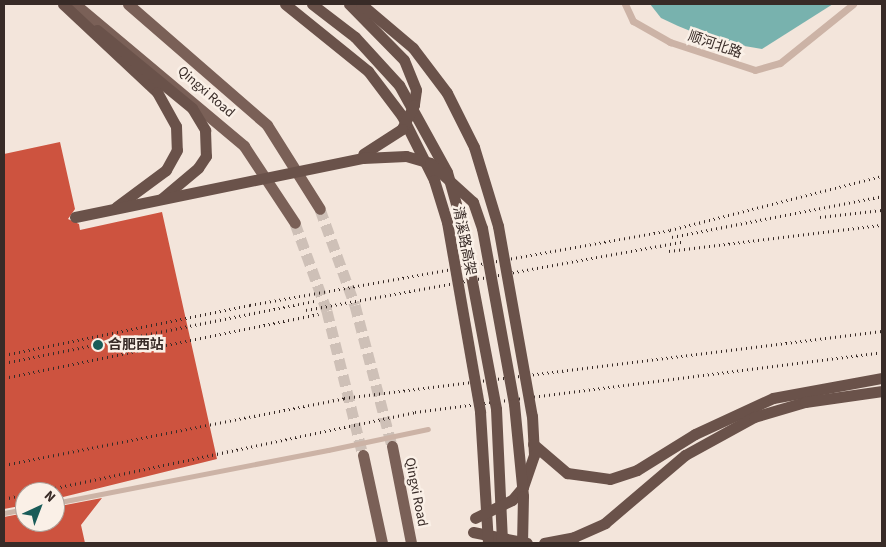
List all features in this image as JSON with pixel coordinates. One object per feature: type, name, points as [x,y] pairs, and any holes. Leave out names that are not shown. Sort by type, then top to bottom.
[{"type":"highway","points":[[64,4],[164,84],[201,120],[206,156],[183,184],[161,200]]},
{"type":"highway","points":[[64,4],[157,92],[176,126],[177,150],[166,170],[112,210]]},
{"type":"highway","name":"清溪路高架","points":[[285,4],[368,71],[402,116],[434,180],[446,222],[480,412],[488,543]]},
{"type":"highway","name":"清溪路高架","points":[[312,4],[355,37],[399,85],[446,172],[460,218],[496,409],[502,543]]},
{"type":"highway","points":[[349,4],[394,48],[412,75],[414,105],[402,129],[368,152],[336,163],[75,217],[379,155],[406,156],[430,163],[473,202],[514,404],[524,496],[522,543]]},
{"type":"highway","points":[[360,4],[413,48],[447,93],[474,147],[498,226],[532,416],[534,455],[523,487],[512,500],[476,518]]},
{"type":"highway","points":[[514,404],[532,443],[554,466],[579,477],[610,479],[637,470],[749,407],[882,372]]},
{"type":"highway","points":[[835,384],[882,378]]},
{"type":"highway","points":[[544,543],[574,537],[605,523],[667,469],[730,428],[780,408],[882,391]]},
{"type":"highway","points":[[840,397],[882,396]]},
{"type":"highway","points":[[473,532],[527,543]]},
{"type":"main road","name":"Qingxi Road","points":[[74,4],[244,146],[295,223]]},
{"type":"main road","name":"Qingxi Road","points":[[128,4],[267,125],[320,209]]},
{"type":"main road","name":"Qingxi Road","points":[[392,446],[411,543]]},
{"type":"main road","points":[[363,455],[382,543]]},
{"type":"street","name":"顺河北路","points":[[625,4],[633,21],[670,42],[755,70],[780,63],[853,4]]},
{"type":"street","points":[[65,501],[428,429]]},
{"type":"water","points":[[650,4],[833,4],[762,49],[715,41],[661,18]]},
{"type":"building","name":"合肥西站","points":[[60,142],[75,209],[68,219],[79,224],[80,230],[162,212],[217,459],[65,497],[65,482],[15,482],[15,507],[4,509],[4,154]]},
{"type":"building","points":[[102,498],[81,525],[85,543],[4,543],[4,517],[15,515],[15,532],[65,532],[65,505]]},
{"type":"tunnel","points":[[320,209],[355,305],[392,446]]},
{"type":"tunnel","points":[[295,223],[327,311],[363,455]]},
{"type":"railway","points":[[4,355],[250,305],[670,230],[882,176]]},
{"type":"railway","points":[[672,237],[882,196]]},
{"type":"railway","points":[[820,217],[882,210]]},
{"type":"railway","points":[[669,251],[882,225]]},
{"type":"railway","points":[[306,310],[685,241]]},
{"type":"railway","points":[[4,363],[315,301]]},
{"type":"railway","points":[[4,378],[319,314]]},
{"type":"railway","points":[[4,465],[344,398],[882,331]]},
{"type":"railway","points":[[65,486],[415,412],[882,352]]},
{"type":"railway","points":[[4,499],[15,496]]},
{"type":"place","name":"合肥西站","points":[[98,345]]}]
